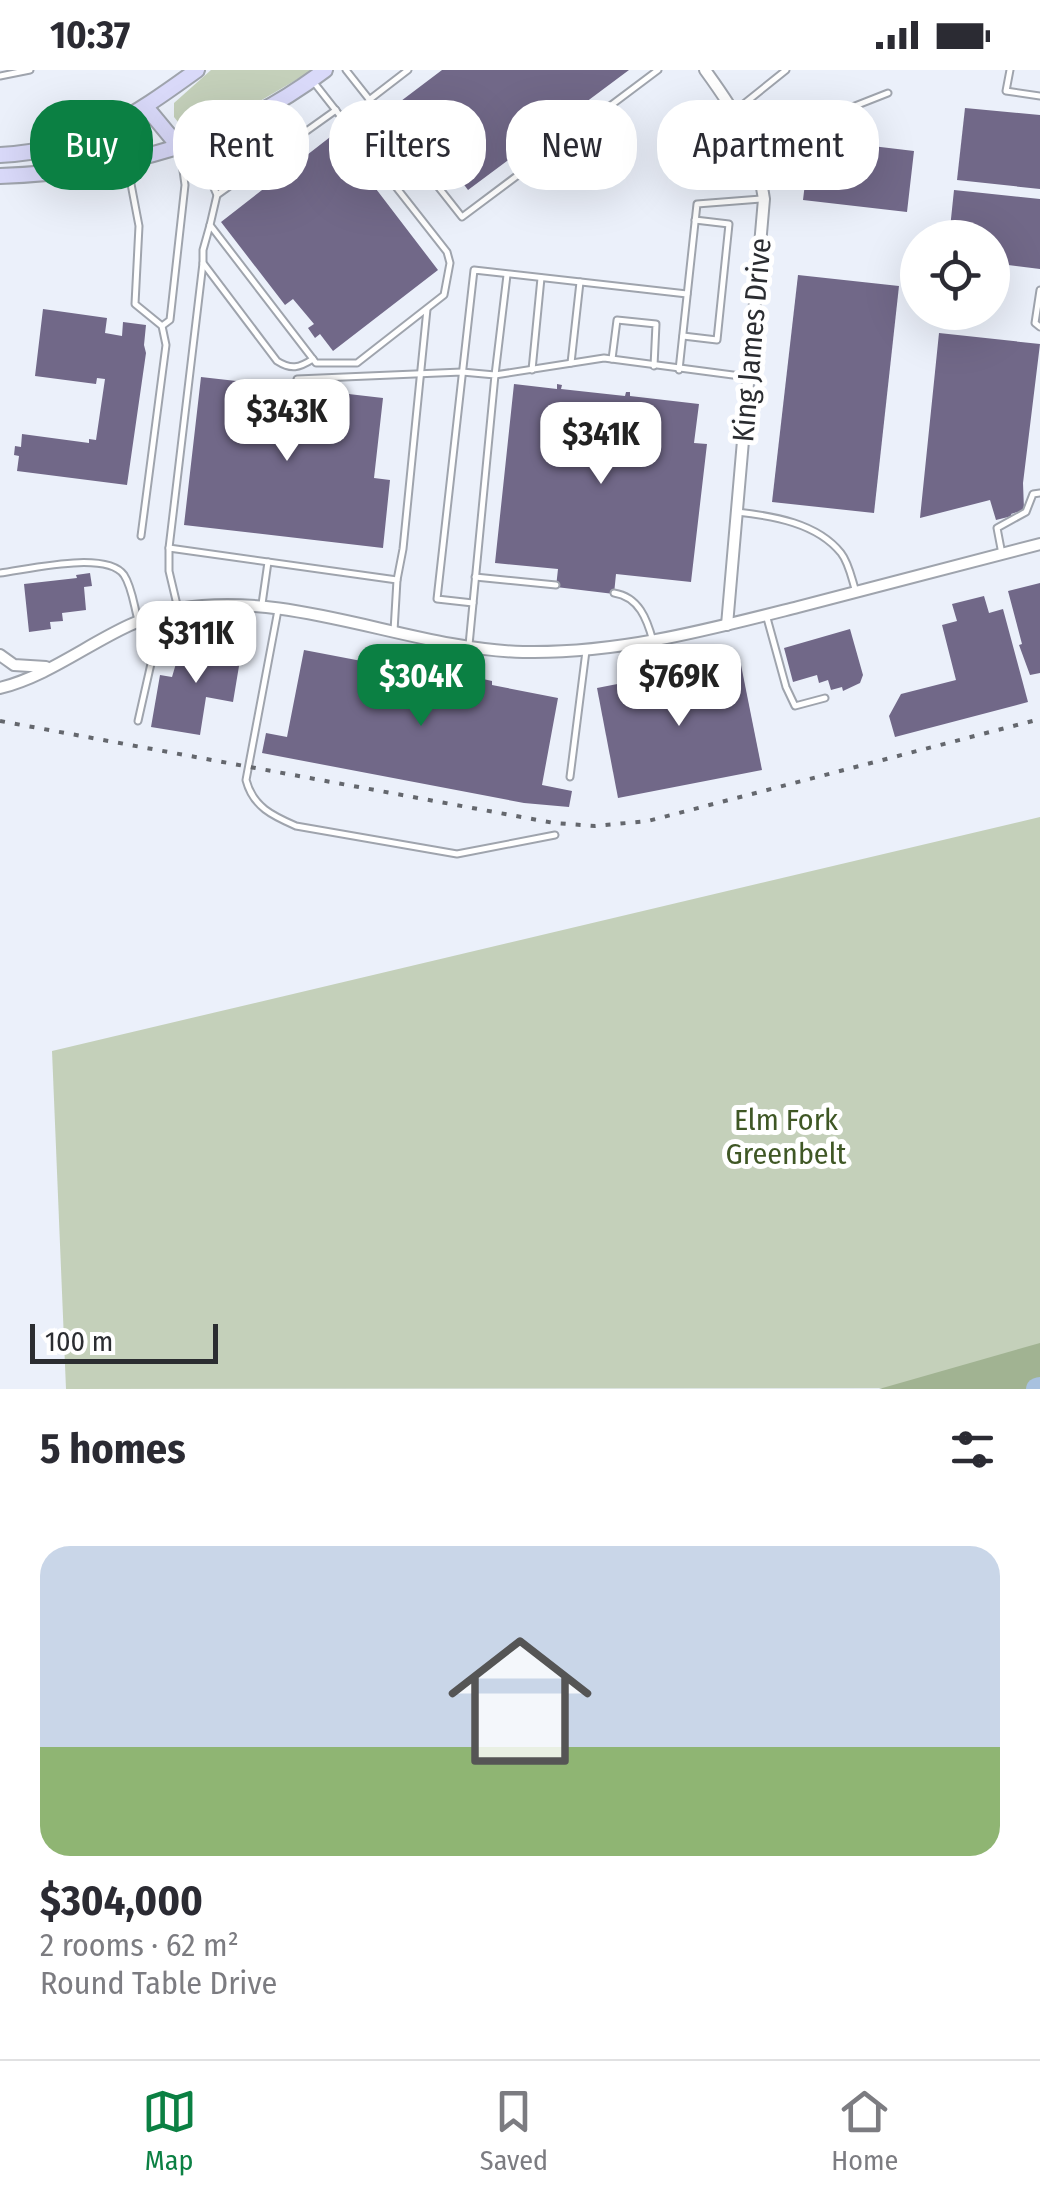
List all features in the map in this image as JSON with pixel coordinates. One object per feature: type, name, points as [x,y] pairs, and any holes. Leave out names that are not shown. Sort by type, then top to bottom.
[{"type":"main road","points":[[280,100],[325,70]]},
{"type":"main road","points":[[153,102],[196,71]]},
{"type":"main road","points":[[153,114],[173,133]]},
{"type":"main road","points":[[0,144],[30,147]]},
{"type":"main road","points":[[0,155],[30,152]]},
{"type":"main road","points":[[0,176],[30,175]]},
{"type":"street","name":"King James Drive","points":[[705,70],[727,100]]},
{"type":"street","name":"King James Drive","points":[[727,625],[762,190]]},
{"type":"street","points":[[0,688],[34,677],[138,620],[178,609],[215,605],[262,607],[518,652],[586,652],[727,625],[1040,544]]},
{"type":"street","points":[[0,655],[14,665],[47,667]]},
{"type":"lane","points":[[0,76],[30,70]]},
{"type":"lane","points":[[346,70],[369,100],[408,70]]},
{"type":"lane","points":[[441,190],[462,217],[658,70]]},
{"type":"lane","points":[[749,100],[786,70]]},
{"type":"lane","points":[[1010,70],[1006,91],[1040,96]]},
{"type":"lane","points":[[312,80],[329,101]]},
{"type":"lane","points":[[870,100],[888,93]]},
{"type":"lane","points":[[178,609],[169,548],[203,263],[217,195],[329,115]]},
{"type":"lane","points":[[132,190],[139,226],[135,304],[162,326],[166,345],[141,536]]},
{"type":"lane","points":[[162,326],[170,320],[184,190]]},
{"type":"lane","points":[[214,190],[217,195]]},
{"type":"lane","points":[[210,225],[316,363],[357,363],[444,295],[449,282],[446,252],[398,190]]},
{"type":"lane","points":[[680,370],[697,204],[764,199]]},
{"type":"lane","points":[[683,336],[717,340],[725,263],[729,224],[695,220]]},
{"type":"lane","points":[[203,263],[277,361],[286,367],[300,367],[313,359]]},
{"type":"lane","points":[[473,603],[437,599],[474,270],[687,294]]},
{"type":"lane","points":[[469,645],[508,274]]},
{"type":"lane","points":[[532,370],[541,278]]},
{"type":"lane","points":[[571,363],[580,282]]},
{"type":"lane","points":[[1040,290],[1035,323],[1040,327]]},
{"type":"lane","points":[[394,631],[427,308]]},
{"type":"lane","points":[[612,360],[617,320],[656,324],[654,366]]},
{"type":"lane","points":[[297,379],[462,372],[495,375],[612,360],[748,377]]},
{"type":"lane","points":[[1002,554],[997,528],[1026,512],[1032,494],[1040,494]]},
{"type":"lane","points":[[737,512],[778,517],[814,532],[842,554],[856,592]]},
{"type":"lane","points":[[169,548],[398,580]]},
{"type":"lane","points":[[0,572],[73,562],[119,569],[126,578],[138,620]]},
{"type":"lane","points":[[262,607],[268,562]]},
{"type":"lane","points":[[475,576],[556,585]]},
{"type":"lane","points":[[614,592],[637,604],[648,621],[653,641]]},
{"type":"lane","points":[[278,610],[246,780],[258,804],[272,816],[296,826],[457,854],[554,835]]},
{"type":"lane","points":[[138,721],[163,612]]},
{"type":"lane","points":[[767,615],[786,687],[795,706],[825,698]]},
{"type":"lane","points":[[570,777],[586,652]]},
{"type":"green space","points":[[211,70],[313,70],[262,100],[177,100]]},
{"type":"green space","name":"Elm Fork Greenbelt","points":[[1040,817],[1040,1388],[66,1389],[52,1051]]},
{"type":"green space","points":[[1040,1343],[1040,1389],[879,1389]]},
{"type":"building","points":[[442,70],[629,70],[589,100],[506,100],[506,162],[486,177],[486,100],[402,100]]},
{"type":"building","points":[[965,108],[1040,115],[1040,189],[957,180]]},
{"type":"building","points":[[329,138],[329,190],[377,190],[438,270],[333,351],[320,334],[315,338],[308,328],[314,324],[293,299],[285,305],[221,222],[262,190],[309,190],[309,153]]},
{"type":"building","points":[[879,147],[914,151],[907,212],[803,200],[804,190],[879,190]]},
{"type":"building","points":[[954,190],[1040,199],[1040,269],[1010,265],[1010,220],[951,220]]},
{"type":"building","points":[[798,275],[899,286],[874,513],[772,502]]},
{"type":"building","points":[[43,309],[107,318],[105,333],[122,336],[123,322],[146,325],[146,353],[127,485],[17,471],[19,456],[14,455],[15,446],[21,447],[22,434],[89,443],[89,439],[96,440],[105,379],[97,378],[96,384],[35,376]]},
{"type":"building","points":[[939,333],[1040,344],[1023,483],[1024,510],[1012,516],[996,520],[990,500],[920,518]]},
{"type":"building","points":[[201,377],[383,398],[374,478],[390,480],[383,548],[184,525]]},
{"type":"building","points":[[514,384],[557,389],[557,384],[562,385],[561,389],[625,396],[630,392],[630,396],[699,404],[694,443],[707,444],[691,582],[616,574],[614,594],[556,587],[558,569],[495,563]]},
{"type":"building","points":[[90,573],[92,586],[84,587],[86,610],[62,613],[63,621],[50,622],[51,629],[29,632],[24,584]]},
{"type":"building","points":[[1040,583],[1040,673],[1030,675],[1019,645],[1022,644],[1008,591]]},
{"type":"building","points":[[984,596],[989,613],[1003,609],[1028,702],[895,737],[889,716],[901,694],[956,680],[942,625],[957,621],[952,604]]},
{"type":"building","points":[[850,629],[863,675],[860,683],[843,691],[842,687],[831,690],[828,680],[819,683],[817,675],[793,682],[784,648]]},
{"type":"building","points":[[220,641],[242,648],[233,702],[206,697],[200,735],[151,727],[160,675],[172,677],[180,650],[200,644],[199,647],[216,646]]},
{"type":"building","points":[[304,650],[482,684],[483,679],[492,681],[492,685],[558,698],[542,785],[572,791],[569,807],[524,803],[262,753],[266,733],[287,737]]},
{"type":"building","points":[[740,660],[762,770],[618,798],[597,688]]},
{"type":"railway","points":[[0,721],[554,823],[595,826],[648,821],[1040,719]]}]
